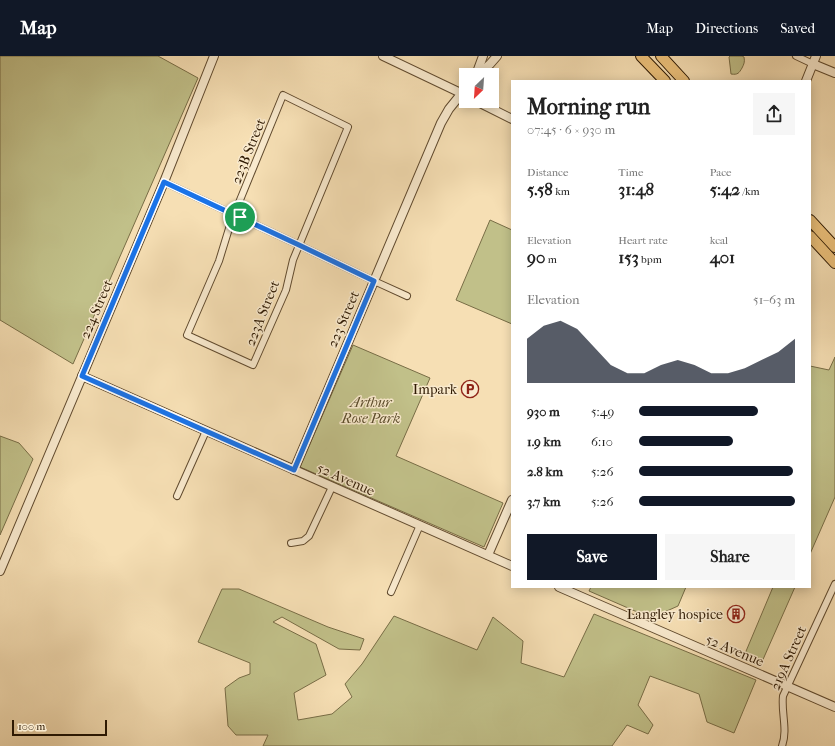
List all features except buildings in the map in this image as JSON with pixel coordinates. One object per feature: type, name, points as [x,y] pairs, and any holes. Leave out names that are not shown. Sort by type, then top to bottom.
[{"type":"main road","points":[[641,56],[664,80]]},
{"type":"main road","points":[[662,56],[683,80]]},
{"type":"main road","points":[[811,221],[835,247]]},
{"type":"main road","points":[[811,237],[835,263]]},
{"type":"street","name":"224 Street","points":[[0,571],[164,182],[214,56]]},
{"type":"street","points":[[383,56],[459,90]]},
{"type":"street","points":[[479,68],[483,56]]},
{"type":"street","points":[[485,68],[497,56]]},
{"type":"street","points":[[796,56],[815,60],[835,73]]},
{"type":"street","points":[[806,80],[815,60]]},
{"type":"street","name":"223B Street","points":[[222,351],[187,335],[219,261],[231,222],[283,95],[348,127]]},
{"type":"street","name":"223 Street","points":[[294,470],[441,123],[449,109],[459,99]]},
{"type":"street","points":[[490,108],[511,118]]},
{"type":"street","name":"223A Street","points":[[222,351],[253,366],[286,290],[293,260],[348,127]]},
{"type":"street","points":[[164,182],[407,296]]},
{"type":"street","name":"52 Avenue","points":[[82,376],[511,566]]},
{"type":"street","points":[[177,496],[206,431]]},
{"type":"street","points":[[291,542],[303,541],[309,536],[332,487]]},
{"type":"street","points":[[488,555],[511,502]]},
{"type":"street","points":[[391,592],[420,525]]},
{"type":"street","name":"219A Street","points":[[782,746],[785,731],[782,703],[783,696],[835,584]]},
{"type":"street","name":"52 Avenue","points":[[561,588],[835,708]]},
{"type":"green space","points":[[0,56],[158,56],[198,78],[73,364],[0,320]]},
{"type":"green space","points":[[730,56],[744,57],[743,65],[737,74],[731,74]]},
{"type":"green space","points":[[490,220],[511,230],[511,324],[456,300]]},
{"type":"green space","name":"Arthur Rose Park","points":[[353,345],[430,378],[396,456],[503,503],[484,547],[300,467]]},
{"type":"green space","points":[[835,357],[835,497],[811,552],[811,366],[829,370]]},
{"type":"green space","points":[[0,436],[19,443],[33,459],[0,535]]},
{"type":"green space","points":[[590,588],[686,588],[678,606],[651,618],[589,591]]},
{"type":"green space","points":[[773,588],[795,588],[761,664],[744,656]]},
{"type":"green space","points":[[222,589],[239,589],[328,627],[364,639],[360,650],[339,649],[282,617],[273,622],[316,644],[326,675],[294,693],[298,720],[332,714],[352,697],[345,684],[362,664],[394,616],[477,650],[493,617],[523,641],[521,663],[564,677],[594,614],[756,680],[734,733],[707,722],[699,694],[650,676],[638,705],[653,725],[648,734],[627,725],[612,746],[263,746],[268,735],[236,735],[228,726],[225,688],[239,678],[250,674],[250,663],[198,642]]},
{"type":"place","name":"Impark","points":[[470,389]]},
{"type":"place","name":"Langley hospice","points":[[736,614]]},
{"type":"route","points":[[164,182],[240,217],[374,281],[294,470],[82,376],[164,182]]}]
